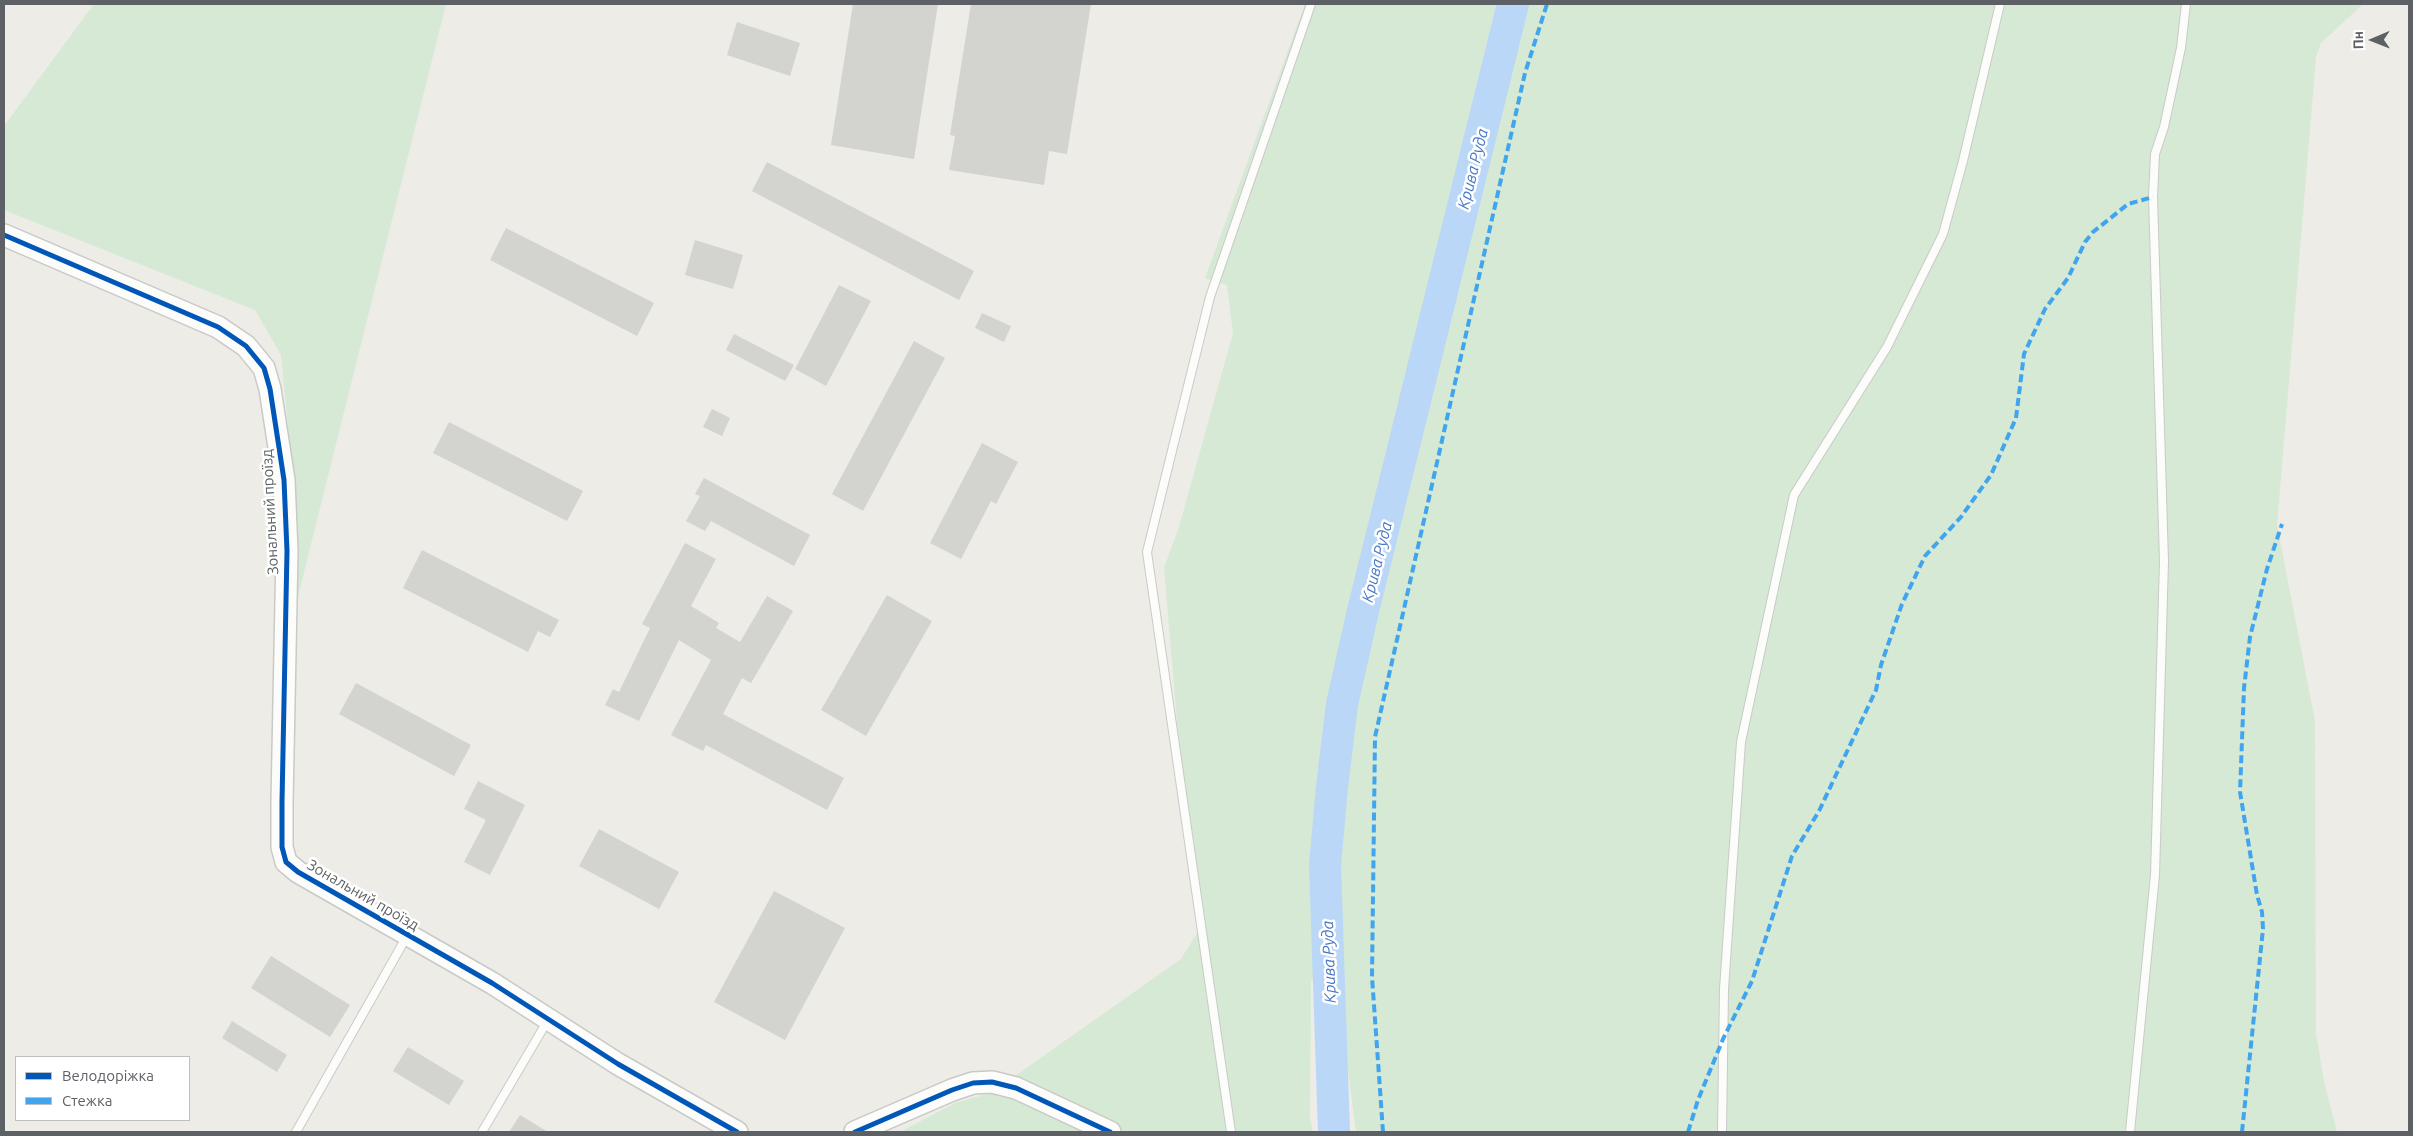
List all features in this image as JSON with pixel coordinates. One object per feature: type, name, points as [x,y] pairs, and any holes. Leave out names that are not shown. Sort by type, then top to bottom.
[{"type":"street","name":"Зональний проїзд","points":[[4,235],[218,327],[246,346],[257,357],[264,368],[270,389],[284,480],[288,551],[282,846],[286,862],[298,872],[492,983],[618,1064],[737,1132]]},
{"type":"street","points":[[856,1132],[952,1090],[973,1084],[992,1082],[1016,1088],[1110,1132]]},
{"type":"lane","points":[[1231,1132],[1147,552],[1210,297],[1311,4]]},
{"type":"lane","points":[[1722,1132],[1724,989],[1741,742],[1794,495],[1887,347],[1943,234],[1963,161],[2000,4]]},
{"type":"lane","points":[[2130,1132],[2155,875],[2164,561],[2153,196],[2155,162],[2182,48],[2186,4]]},
{"type":"lane","points":[[296,1132],[408,935]]},
{"type":"lane","points":[[482,1132],[549,1020]]},
{"type":"green space","points":[[94,4],[446,4],[296,604],[293,477],[281,355],[255,310],[4,210],[4,126]]},
{"type":"green space","points":[[1305,4],[2363,4],[2321,43],[2316,57],[2277,525],[2315,721],[2316,1034],[2324,1081],[2337,1132],[1356,1132],[1345,1048],[1344,958],[1311,981],[1310,1119],[1313,1132],[900,1132],[955,1103],[991,1093],[1181,959],[1205,920],[1179,745],[1164,568],[1179,527],[1233,333],[1227,285],[1205,278]]},
{"type":"building","points":[[853,4],[938,4],[914,159],[831,145]]},
{"type":"building","points":[[971,4],[1091,4],[1067,154],[1049,151],[1044,185],[949,170],[955,136],[950,135]]},
{"type":"building","points":[[737,22],[800,43],[790,76],[727,55]]},
{"type":"building","points":[[767,162],[974,271],[959,300],[752,191]]},
{"type":"building","points":[[506,228],[654,303],[637,336],[490,260]]},
{"type":"building","points":[[695,240],[743,255],[733,289],[685,275]]},
{"type":"building","points":[[839,285],[871,301],[826,386],[795,369]]},
{"type":"building","points":[[982,313],[1011,326],[1004,342],[975,328]]},
{"type":"building","points":[[734,334],[794,365],[785,381],[726,350]]},
{"type":"building","points":[[914,341],[945,358],[863,511],[832,494]]},
{"type":"building","points":[[712,409],[730,418],[722,436],[703,427]]},
{"type":"building","points":[[449,422],[583,491],[567,521],[433,453]]},
{"type":"building","points":[[982,443],[1018,462],[996,504],[991,501],[961,559],[930,543]]},
{"type":"building","points":[[704,478],[810,535],[794,566],[711,521],[705,531],[686,521],[700,496],[695,494]]},
{"type":"building","points":[[685,543],[716,559],[691,606],[719,623],[716,628],[740,642],[767,596],[793,611],[751,683],[742,678],[723,714],[844,778],[827,810],[706,745],[703,751],[671,735],[711,660],[679,640],[639,721],[605,705],[613,689],[619,692],[650,628],[642,624]]},
{"type":"building","points":[[422,550],[559,620],[550,637],[538,631],[528,652],[403,588]]},
{"type":"building","points":[[887,595],[932,621],[866,736],[821,710]]},
{"type":"building","points":[[356,683],[471,745],[454,776],[339,714]]},
{"type":"building","points":[[478,781],[525,805],[490,875],[464,862],[486,820],[464,809]]},
{"type":"building","points":[[599,829],[679,872],[659,909],[579,866]]},
{"type":"building","points":[[774,891],[845,928],[785,1040],[714,1002]]},
{"type":"building","points":[[271,956],[350,1005],[330,1037],[251,988]]},
{"type":"building","points":[[232,1021],[287,1055],[277,1072],[222,1038]]},
{"type":"building","points":[[408,1047],[464,1081],[449,1105],[393,1071]]},
{"type":"building","points":[[520,1115],[548,1132],[509,1132]]},
{"type":"waterway","name":"Крива Руда","points":[[1334,1132],[1325,865],[1342,704],[1363,611],[1513,4]]},
{"type":"marked path","points":[[1383,1132],[1372,977],[1375,737],[1525,73],[1547,4]]},
{"type":"marked path","points":[[1688,1132],[1698,1100],[1723,1039],[1752,981],[1792,856],[1819,811],[1876,690],[1881,665],[1902,604],[1925,556],[1961,517],[1991,475],[2016,418],[2024,354],[2045,309],[2068,278],[2085,242],[2093,232],[2128,204],[2153,197]]},
{"type":"marked path","points":[[2242,1132],[2263,929],[2262,912],[2257,895],[2240,792],[2244,688],[2250,637],[2267,569],[2282,524]]},
{"type":"cycle path","points":[[4,235],[218,327],[246,346],[264,368],[270,389],[284,480],[287,551],[282,847],[286,862],[298,872],[492,983],[618,1064],[737,1132]]},
{"type":"cycle path","points":[[855,1132],[952,1090],[973,1083],[992,1082],[1016,1088],[1110,1132]]}]
